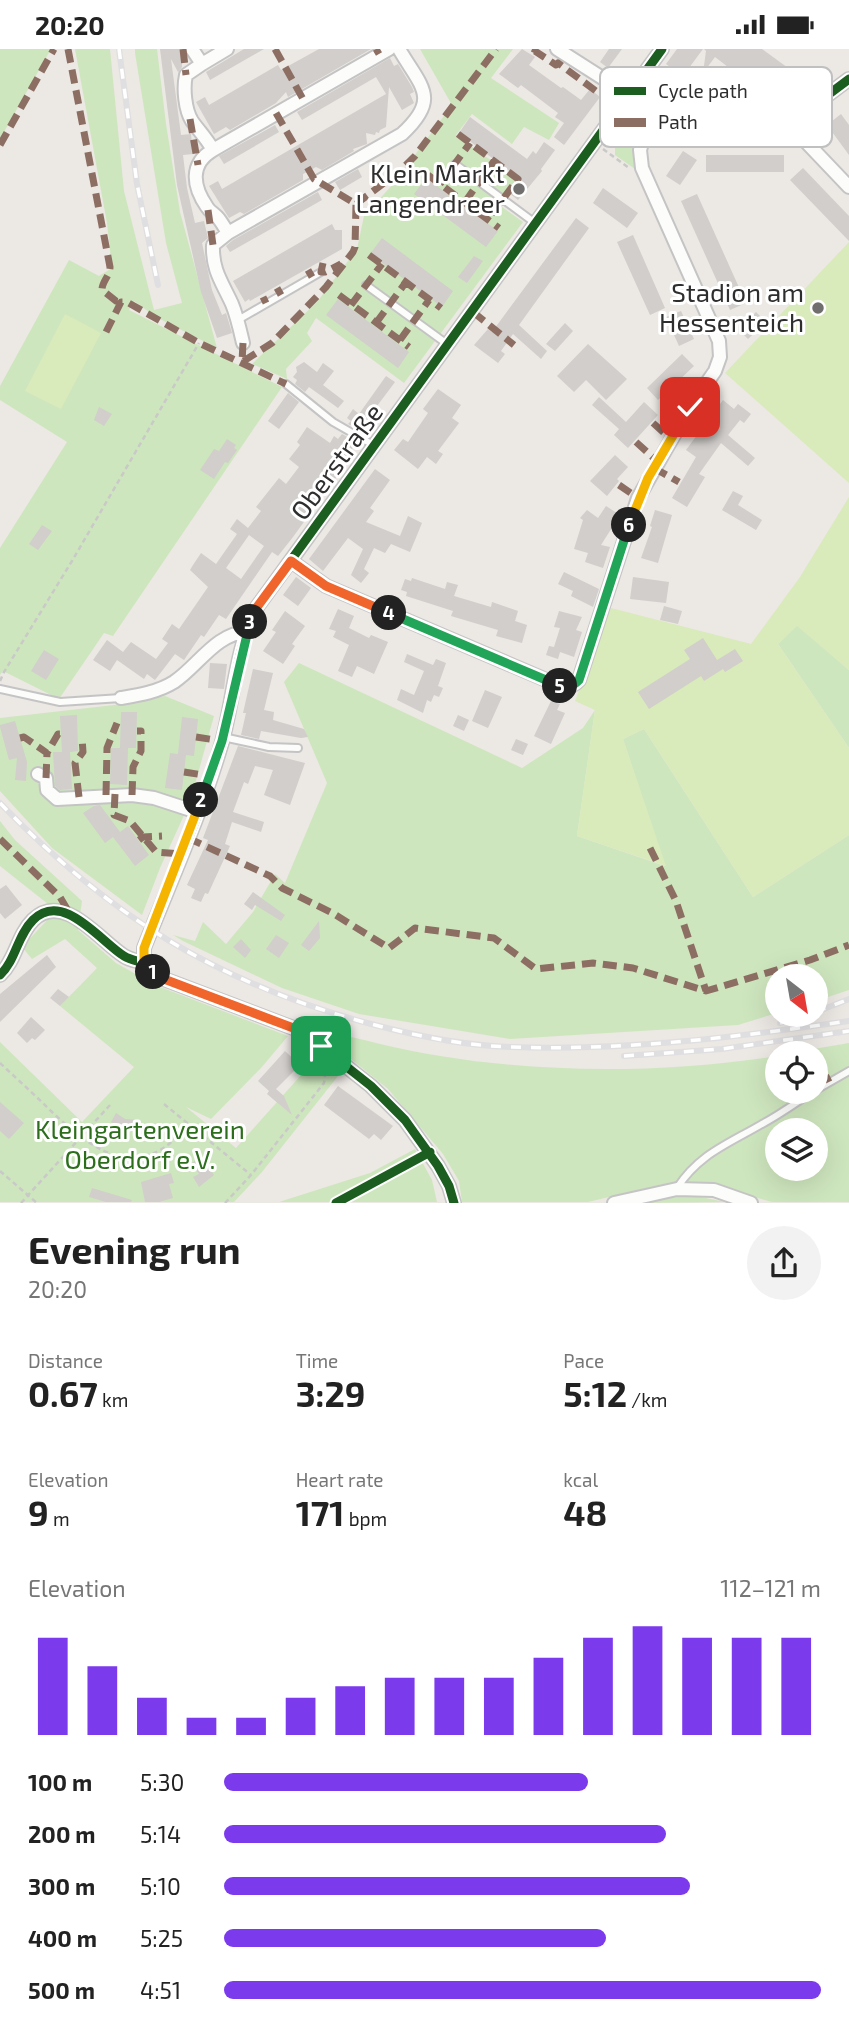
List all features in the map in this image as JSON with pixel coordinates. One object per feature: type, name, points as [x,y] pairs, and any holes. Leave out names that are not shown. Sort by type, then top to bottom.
[{"type":"street","points":[[192,49],[202,64]]},
{"type":"street","points":[[213,150],[205,135],[190,119],[185,95],[186,75],[228,49]]},
{"type":"street","points":[[228,233],[219,219],[208,210],[195,182],[198,165],[205,155],[389,49]]},
{"type":"street","points":[[243,343],[231,303],[217,277],[213,245],[228,233],[409,127],[421,111],[426,94],[400,49]]},
{"type":"street","points":[[556,49],[600,77]]},
{"type":"street","name":"Oberstraße","points":[[649,67],[662,49]]},
{"type":"street","points":[[832,92],[849,79]]},
{"type":"street","name":"Oberstraße","points":[[144,963],[144,948],[223,737],[247,632],[257,607],[600,135]]},
{"type":"street","points":[[291,561],[326,586],[565,688],[579,680],[638,498],[690,407],[706,387],[720,357],[719,341],[646,178],[640,158],[642,147]]},
{"type":"street","points":[[811,147],[849,187]]},
{"type":"street","points":[[121,698],[162,688],[176,681],[226,637],[237,632],[247,632]]},
{"type":"street","points":[[38,774],[46,778],[47,790],[57,799],[132,795],[154,798],[197,812]]},
{"type":"street","points":[[0,975],[12,959],[27,926],[38,915],[50,911],[70,914],[126,958],[144,963],[156,976],[296,1029],[328,1052],[389,1102],[417,1135],[444,1177],[454,1202]]},
{"type":"street","points":[[614,1202],[676,1189],[714,1190],[751,1202]]},
{"type":"lane","points":[[455,164],[537,224]]},
{"type":"lane","points":[[237,321],[321,272]]},
{"type":"lane","points":[[366,285],[448,345]]},
{"type":"lane","points":[[286,384],[333,422],[375,446]]},
{"type":"lane","points":[[0,689],[61,702],[121,698]]},
{"type":"lane","points":[[223,737],[269,747],[298,748]]},
{"type":"lane","points":[[828,1083],[849,1071]]},
{"type":"lane","points":[[676,1189],[685,1175],[708,1153],[794,1104]]},
{"type":"path","points":[[594,143],[646,178]]},
{"type":"path","points":[[0,682],[199,343]]},
{"type":"path","points":[[225,1202],[251,1175],[324,1083],[325,1056],[328,1052]]},
{"type":"path","points":[[0,1063],[80,1137],[111,1155],[140,1156],[166,1148],[189,1124]]},
{"type":"path","points":[[164,1104],[251,1175]]},
{"type":"path","points":[[21,1202],[110,1105]]},
{"type":"path","points":[[0,1171],[37,1202]]},
{"type":"green space","points":[[0,49],[51,49],[0,139]]},
{"type":"green space","points":[[75,49],[110,49],[124,191],[154,310],[182,303],[166,243],[135,53],[135,49],[157,49],[180,212],[217,348],[156,317],[134,301],[129,310],[282,387],[113,636],[104,633],[59,699],[3,671],[0,675],[0,548],[67,442],[0,400],[0,386],[69,260],[99,276],[112,268],[107,223]]},
{"type":"green space","points":[[420,49],[513,49],[491,78],[559,123],[549,140],[524,127],[512,144],[472,114],[456,135],[517,179],[498,204],[523,222],[404,383],[316,318],[307,333],[312,341],[286,369],[287,379],[252,364],[317,302],[357,249],[364,216],[394,183],[452,105]]},
{"type":"green space","points":[[635,147],[635,169],[615,155],[615,148]]},
{"type":"green space","name":"Stadion am Hessenteich","points":[[849,242],[849,483],[725,373]]},
{"type":"green space","points":[[65,314],[101,333],[61,409],[25,391]]},
{"type":"green space","points":[[849,497],[849,670],[797,626],[778,644],[849,748],[849,835],[753,897],[644,729],[623,739],[666,866],[577,836],[595,710],[575,701],[611,608],[751,644],[800,577]]},
{"type":"green space","points":[[797,625],[849,670],[849,748],[778,644]]},
{"type":"green space","points":[[299,663],[522,768],[583,728],[595,710],[577,836],[665,866],[623,739],[644,729],[753,897],[849,835],[849,990],[828,997],[828,964],[765,964],[765,1017],[738,1025],[510,1039],[359,1014],[282,988],[183,941],[173,935],[195,941],[203,922],[226,944],[253,912],[275,874],[285,883],[327,783],[284,682]]},
{"type":"green space","points":[[165,696],[214,716],[190,802],[142,915],[52,848],[0,791],[0,718],[114,705]]},
{"type":"green space","name":"Kleingartenverein Oberdorf e.V.","points":[[0,821],[15,840],[82,901],[78,930],[116,963],[155,985],[288,1036],[211,1119],[186,1107],[236,1148],[319,1055],[342,1071],[262,1172],[234,1202],[0,1202],[0,1042],[82,1122],[134,1067],[60,1006],[97,968],[65,939],[32,959],[22,947],[49,918],[48,904],[0,866]]},
{"type":"green space","points":[[309,1025],[424,1053],[525,1066],[627,1069],[678,1067],[765,1057],[765,1104],[828,1104],[828,1047],[849,1043],[849,1202],[772,1202],[707,1184],[688,1183],[647,1188],[588,1202],[462,1202],[459,1181],[443,1154],[388,1089]]},
{"type":"green space","points":[[415,1149],[432,1180],[437,1202],[279,1202],[370,1173]]},
{"type":"green space","points":[[691,1195],[725,1202],[639,1203]]},
{"type":"building","points":[[160,49],[181,49],[182,67],[178,72],[171,59],[181,135],[191,134],[193,154],[183,155],[187,188],[195,223],[204,221],[208,238],[202,243],[212,290],[222,315],[226,313],[232,333],[217,338],[201,292],[177,185]]},
{"type":"building","points":[[244,49],[264,49],[210,80],[206,72]]},
{"type":"building","points":[[319,49],[371,49],[288,97],[286,92],[276,103],[230,130],[226,127],[214,134],[196,102],[205,97],[209,105],[278,65],[281,70]]},
{"type":"building","points":[[522,49],[535,57],[529,65],[561,88],[581,100],[590,89],[600,97],[564,145],[554,137],[564,123],[555,117],[558,113],[521,85],[518,88],[499,74]]},
{"type":"building","points":[[609,49],[622,49],[609,67],[600,62]]},
{"type":"building","points":[[677,49],[703,49],[690,67],[670,67],[666,64]]},
{"type":"building","points":[[704,49],[762,49],[787,67],[728,67],[715,57],[708,67],[704,67]]},
{"type":"building","points":[[390,58],[394,66],[398,64],[412,87],[414,92],[410,94],[414,103],[402,110],[389,87],[386,127],[375,135],[366,133],[367,144],[353,149],[354,151],[322,170],[316,167],[303,174],[303,180],[244,214],[240,212],[229,218],[209,186],[218,181],[222,189],[386,94],[376,77],[302,120],[297,112]]},
{"type":"building","points":[[841,114],[849,125],[849,155],[832,132],[832,121]]},
{"type":"building","points":[[470,117],[527,159],[533,151],[536,154],[544,142],[555,150],[518,200],[509,193],[520,179],[459,133]]},
{"type":"building","points":[[275,125],[279,132],[224,164],[219,156]]},
{"type":"building","points":[[683,151],[697,160],[680,185],[666,176]]},
{"type":"building","points":[[706,155],[784,155],[784,172],[706,172]]},
{"type":"building","points":[[803,168],[849,216],[849,241],[790,180]]},
{"type":"building","points":[[358,169],[362,177],[340,190],[335,182]]},
{"type":"building","points":[[426,178],[498,231],[486,247],[414,194]]},
{"type":"building","points":[[603,188],[638,213],[627,228],[593,203]]},
{"type":"building","points":[[318,192],[322,200],[230,252],[226,246],[233,240]]},
{"type":"building","points":[[697,194],[746,303],[730,310],[681,201]]},
{"type":"building","points":[[576,218],[589,228],[519,325],[547,351],[541,359],[513,334],[501,351],[505,354],[498,363],[474,345],[488,329],[492,332]]},
{"type":"building","points":[[332,224],[335,230],[342,230],[342,249],[245,302],[233,281]]},
{"type":"building","points":[[633,235],[665,308],[650,315],[617,242]]},
{"type":"building","points":[[382,238],[453,291],[442,307],[370,254]]},
{"type":"building","points":[[474,256],[483,261],[467,283],[458,277]]},
{"type":"building","points":[[338,299],[409,352],[398,368],[326,315]]},
{"type":"building","points":[[681,311],[694,339],[679,346],[666,317]]},
{"type":"building","points":[[756,312],[766,322],[748,339],[739,330]]},
{"type":"building","points":[[565,323],[573,331],[555,351],[546,344]]},
{"type":"building","points":[[588,344],[627,379],[606,400],[586,380],[574,392],[557,376]]},
{"type":"building","points":[[682,354],[694,366],[658,400],[647,388]]},
{"type":"building","points":[[304,362],[317,372],[323,363],[334,371],[323,385],[344,401],[338,408],[309,387],[305,392],[295,384],[297,380],[293,377],[297,372],[296,367]]},
{"type":"building","points":[[386,376],[395,382],[374,410],[382,415],[368,434],[348,424],[351,421],[347,418],[353,409],[359,414]]},
{"type":"building","points":[[438,389],[461,405],[452,418],[459,423],[438,451],[443,454],[436,464],[427,457],[418,469],[394,450],[403,439],[408,442],[428,413],[423,409]]},
{"type":"building","points":[[288,393],[299,402],[279,429],[268,421]]},
{"type":"building","points":[[599,397],[626,422],[644,402],[658,415],[628,448],[614,435],[619,429],[592,405]]},
{"type":"building","points":[[723,400],[734,409],[738,404],[751,414],[744,423],[740,420],[728,435],[755,458],[748,466],[721,443],[699,474],[705,477],[687,507],[672,498],[696,457],[686,450]]},
{"type":"building","points":[[99,407],[112,414],[104,426],[94,420]]},
{"type":"building","points":[[307,427],[330,443],[334,436],[338,439],[342,434],[357,442],[342,463],[345,465],[293,537],[278,556],[272,552],[226,619],[219,615],[184,660],[175,654],[155,680],[147,674],[144,679],[117,660],[110,671],[93,660],[107,640],[123,652],[131,642],[156,659],[168,643],[162,639],[172,624],[179,629],[208,587],[190,570],[193,565],[201,553],[216,564],[237,534],[230,529],[237,519],[248,528],[261,511],[256,507],[279,478],[286,484],[299,467],[289,459],[300,445],[297,442]],"holes":[[[249,535],[264,546],[241,579],[226,568]]]},
{"type":"building","points":[[227,439],[236,445],[234,448],[237,450],[214,479],[200,470],[214,449],[219,451]]},
{"type":"building","points":[[615,455],[628,467],[607,496],[590,481]]},
{"type":"building","points":[[375,469],[390,480],[370,508],[374,511],[366,522],[400,536],[408,516],[422,523],[410,552],[391,544],[385,553],[374,548],[364,569],[369,573],[361,583],[351,575],[363,549],[348,538],[323,571],[309,559]]},
{"type":"building","points":[[733,491],[743,496],[738,505],[762,520],[756,530],[722,510]]},
{"type":"building","points":[[606,506],[620,515],[601,545],[610,547],[603,568],[585,562],[588,553],[574,549],[583,520],[580,518],[587,510],[598,518]]},
{"type":"building","points":[[655,510],[672,515],[658,563],[641,558]]},
{"type":"building","points":[[42,525],[52,531],[38,550],[29,544]]},
{"type":"building","points":[[564,572],[599,589],[593,607],[571,596],[573,591],[558,584]]},
{"type":"building","points":[[296,577],[311,588],[298,606],[283,595]]},
{"type":"building","points":[[633,577],[669,582],[666,603],[630,599]]},
{"type":"building","points":[[412,578],[445,589],[447,582],[458,585],[454,596],[491,607],[492,602],[518,611],[515,621],[527,625],[522,643],[496,636],[498,630],[451,616],[453,611],[406,596],[407,592],[401,590],[405,579],[411,581]]},
{"type":"building","points":[[664,606],[682,611],[678,624],[660,620]]},
{"type":"building","points":[[338,609],[354,616],[349,628],[369,638],[371,635],[388,642],[374,674],[357,666],[352,677],[338,671],[349,645],[333,637],[336,631],[329,629]]},
{"type":"building","points":[[285,611],[305,626],[292,644],[295,646],[283,664],[263,651],[276,632],[272,630]]},
{"type":"building","points":[[559,611],[582,617],[576,630],[582,632],[574,657],[560,652],[558,659],[546,655],[549,646],[554,647],[560,628],[554,627]]},
{"type":"building","points":[[703,638],[717,660],[735,649],[743,661],[704,681],[701,676],[649,709],[638,692],[690,659],[684,650]]},
{"type":"building","points":[[44,650],[59,659],[46,680],[31,671]]},
{"type":"building","points":[[407,654],[433,665],[436,659],[446,663],[438,686],[443,688],[439,697],[434,695],[431,702],[427,700],[423,713],[397,700],[401,689],[414,695],[424,671],[404,662]]},
{"type":"building","points":[[210,663],[227,664],[224,689],[208,688]]},
{"type":"building","points":[[253,669],[273,673],[264,710],[274,712],[273,720],[304,729],[308,737],[261,731],[259,739],[241,735]]},
{"type":"building","points":[[485,690],[502,697],[488,728],[472,721]]},
{"type":"building","points":[[551,701],[560,704],[557,710],[565,713],[551,744],[534,736]]},
{"type":"building","points":[[121,712],[137,712],[136,748],[120,748]]},
{"type":"building","points":[[77,715],[78,751],[70,752],[72,789],[60,790],[55,786],[53,752],[62,752],[60,716]]},
{"type":"building","points":[[458,715],[469,720],[464,731],[453,726]]},
{"type":"building","points":[[182,717],[198,719],[194,756],[186,755],[182,790],[165,788],[170,753],[178,754]]},
{"type":"building","points":[[15,721],[27,762],[26,781],[15,780],[17,758],[9,760],[0,727]]},
{"type":"building","points":[[516,739],[528,744],[523,755],[511,750]]},
{"type":"building","points":[[238,746],[305,763],[290,805],[264,795],[273,770],[255,766],[248,784],[244,782],[233,812],[264,822],[261,832],[232,822],[225,844],[230,846],[208,894],[205,893],[201,902],[191,898],[195,889],[187,885],[208,840],[203,838]]},
{"type":"building","points":[[111,748],[128,748],[127,785],[110,784]]},
{"type":"building","points":[[100,805],[120,832],[128,826],[149,855],[135,866],[113,837],[105,843],[83,813]]},
{"type":"building","points":[[6,885],[22,905],[5,919],[0,913],[0,889]]},
{"type":"building","points":[[253,892],[285,915],[281,921],[255,905],[252,910],[244,904]]},
{"type":"building","points":[[319,921],[320,938],[309,951],[301,945]]},
{"type":"building","points":[[276,935],[289,943],[279,958],[266,949]]},
{"type":"building","points":[[241,939],[251,950],[245,958],[233,947]]},
{"type":"building","points":[[47,955],[56,967],[0,1022],[0,994]]},
{"type":"building","points":[[58,989],[69,997],[60,1006],[50,998]]},
{"type":"building","points":[[31,1017],[45,1030],[35,1040],[32,1038],[27,1043],[17,1033]]},
{"type":"building","points":[[285,1051],[300,1065],[276,1089],[284,1096],[292,1115],[267,1094],[269,1091],[258,1081]]},
{"type":"building","points":[[338,1086],[393,1126],[381,1140],[374,1134],[369,1139],[324,1105]]},
{"type":"building","points":[[0,1102],[24,1123],[9,1139],[0,1131]]},
{"type":"building","points":[[116,1113],[125,1119],[140,1120],[139,1130],[123,1130],[111,1122]]},
{"type":"building","points":[[201,1156],[214,1175],[199,1187],[193,1177],[199,1174],[192,1163]]},
{"type":"building","points":[[171,1173],[174,1183],[169,1184],[173,1198],[145,1202],[141,1182]]},
{"type":"building","points":[[92,1188],[132,1200],[106,1202],[89,1197]]},
{"type":"railway","points":[[119,49],[137,184],[158,285]]},
{"type":"railway","points":[[0,803],[83,880],[169,941],[264,988],[316,1008],[371,1024],[459,1042],[554,1048],[639,1045],[849,1021]]},
{"type":"railway","points":[[828,1007],[849,999]]},
{"type":"railway","points":[[624,1056],[722,1049],[849,1031]]},
{"type":"marked path","points":[[0,145],[54,49]]},
{"type":"marked path","points":[[68,49],[110,267],[102,290],[121,302]]},
{"type":"marked path","points":[[183,49],[186,75]]},
{"type":"marked path","points":[[275,49],[303,99]]},
{"type":"marked path","points":[[376,49],[379,54]]},
{"type":"marked path","points":[[356,204],[400,171],[415,156],[496,49]]},
{"type":"marked path","points":[[534,53],[535,51],[556,65],[558,63],[600,94]]},
{"type":"marked path","points":[[243,343],[242,362],[272,343],[326,287],[355,247],[356,204],[314,179],[276,113]]},
{"type":"marked path","points":[[190,119],[198,165]]},
{"type":"marked path","points":[[458,134],[518,179],[488,219]]},
{"type":"marked path","points":[[440,184],[470,143]]},
{"type":"marked path","points":[[465,202],[494,161]]},
{"type":"marked path","points":[[428,175],[499,228]]},
{"type":"marked path","points":[[208,210],[213,245]]},
{"type":"marked path","points":[[369,255],[441,308]]},
{"type":"marked path","points":[[323,263],[321,272],[341,264]]},
{"type":"marked path","points":[[351,305],[382,264]]},
{"type":"marked path","points":[[308,270],[312,277]]},
{"type":"marked path","points":[[376,323],[406,282]]},
{"type":"marked path","points":[[277,288],[281,295]]},
{"type":"marked path","points":[[339,295],[409,347]]},
{"type":"marked path","points":[[263,297],[266,303]]},
{"type":"marked path","points":[[400,340],[429,300]]},
{"type":"marked path","points":[[106,332],[121,302],[127,302],[199,343],[286,384]]},
{"type":"marked path","points":[[473,312],[514,345]]},
{"type":"marked path","points":[[653,423],[671,439]]},
{"type":"marked path","points":[[636,442],[658,462]]},
{"type":"marked path","points":[[654,468],[679,482]]},
{"type":"marked path","points":[[619,485],[638,498]]},
{"type":"marked path","points":[[106,795],[107,748],[117,723]]},
{"type":"marked path","points":[[132,795],[133,767],[141,751],[141,731],[137,731]]},
{"type":"marked path","points":[[20,738],[24,737],[47,753],[58,734],[61,734]]},
{"type":"marked path","points":[[196,737],[222,741]]},
{"type":"marked path","points":[[79,797],[75,763],[83,752],[82,738]]},
{"type":"marked path","points":[[46,778],[47,753]]},
{"type":"marked path","points":[[184,772],[210,776]]},
{"type":"marked path","points":[[115,794],[114,815],[130,821],[156,852],[181,854]]},
{"type":"marked path","points":[[139,840],[143,837],[162,836]]},
{"type":"marked path","points":[[188,838],[270,876],[282,888],[334,914],[389,948],[415,928],[494,938],[536,969],[593,963],[633,968],[706,991],[810,960],[849,945]]},
{"type":"marked path","points":[[0,839],[60,897],[70,914]]},
{"type":"marked path","points":[[650,848],[676,901],[706,991]]},
{"type":"cycle path","points":[[649,67],[662,49]]},
{"type":"cycle path","points":[[832,92],[849,79]]},
{"type":"cycle path","points":[[454,1203],[449,1186],[438,1166],[405,1120],[371,1086],[296,1029],[156,976],[144,963],[144,948],[214,768],[244,639],[257,607],[600,134]]},
{"type":"cycle path","points":[[0,975],[33,920],[45,912],[56,911],[81,921],[124,956],[144,963]]},
{"type":"cycle path","points":[[336,1203],[430,1152]]},
{"type":"place","name":"Klein Markt Langendreer","points":[[519,189]]},
{"type":"place","name":"Stadion am Hessenteich","points":[[818,308]]},
{"type":"route","points":[[321,1046],[296,1029],[156,976],[144,963],[144,948],[188,838],[222,741],[247,632],[257,607],[291,561],[326,586],[565,688],[574,685],[583,672],[638,498],[690,407]]}]
